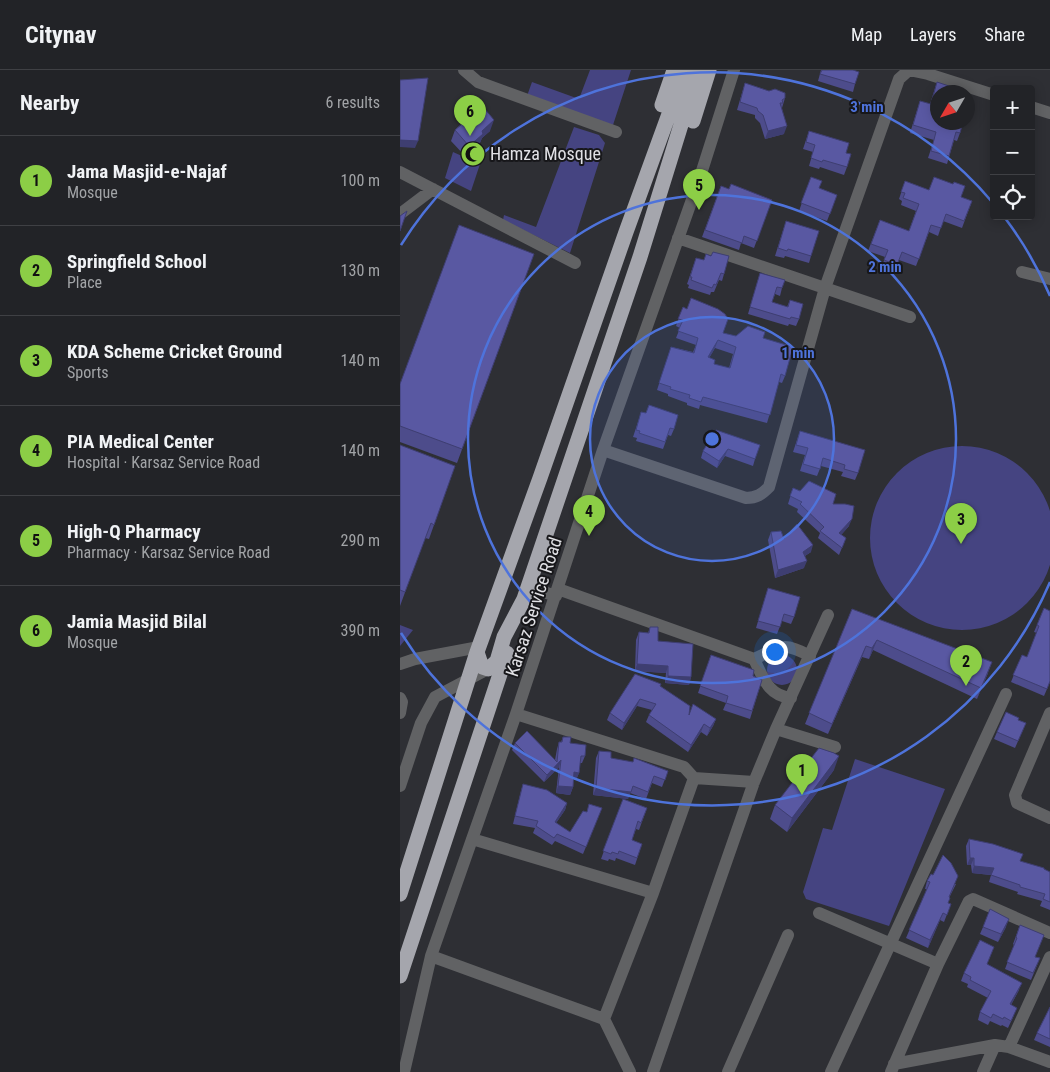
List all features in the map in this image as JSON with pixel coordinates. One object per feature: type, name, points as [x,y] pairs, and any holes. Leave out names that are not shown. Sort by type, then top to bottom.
[{"type":"highway","points":[[626,232],[651,140],[674,70]]},
{"type":"highway","points":[[400,894],[478,650],[685,70]]},
{"type":"highway","points":[[400,976],[526,593],[640,256],[698,70]]},
{"type":"highway","points":[[640,256],[658,222],[709,70]]},
{"type":"highway","points":[[478,650],[482,667],[488,669],[497,661],[504,637],[526,593]]},
{"type":"street","points":[[464,70],[478,82],[616,132]]},
{"type":"street","name":"Karsaz Service Road","points":[[404,1072],[431,956],[516,714],[603,450],[700,177],[734,70]]},
{"type":"street","points":[[603,450],[746,498],[754,498],[762,494],[769,487],[773,476],[825,288],[899,79],[909,70],[928,74],[990,94]]},
{"type":"street","points":[[1035,108],[1050,113]]},
{"type":"street","points":[[400,172],[575,262]]},
{"type":"street","points":[[400,214],[433,189]]},
{"type":"street","points":[[678,238],[910,317]]},
{"type":"street","points":[[1022,272],[1050,279]]},
{"type":"street","points":[[526,593],[557,592],[754,659],[783,646],[794,647],[810,656]]},
{"type":"street","points":[[653,1072],[754,782],[828,615]]},
{"type":"street","points":[[400,664],[478,650]]},
{"type":"street","points":[[754,659],[767,685],[773,692],[783,697],[791,698]]},
{"type":"street","points":[[400,786],[421,722],[434,697],[488,669]]},
{"type":"street","points":[[831,1072],[1006,694]]},
{"type":"street","points":[[400,698],[402,702],[400,713]]},
{"type":"street","points":[[1050,713],[1015,796],[1017,803],[1050,818]]},
{"type":"street","points":[[516,714],[684,766],[694,778],[754,782]]},
{"type":"street","points":[[776,729],[835,747]]},
{"type":"street","points":[[604,1019],[653,893],[694,778]]},
{"type":"street","points":[[472,839],[653,893]]},
{"type":"street","points":[[893,1068],[938,964],[971,899],[1050,933]]},
{"type":"street","points":[[819,913],[938,964]]},
{"type":"street","points":[[728,1072],[788,935]]},
{"type":"street","points":[[431,956],[604,1019],[630,1072]]},
{"type":"street","points":[[1009,1047],[1050,957]]},
{"type":"street","points":[[893,1068],[995,1045],[1009,1047],[1050,1062]]},
{"type":"street","points":[[983,1072],[995,1045]]},
{"type":"shaded area","points":[[590,70],[631,70],[613,125],[527,96],[532,82],[579,99]]},
{"type":"shaded area","points":[[574,127],[599,135],[605,143],[570,253],[503,220],[504,215],[536,227]]},
{"type":"shaded area","points":[[453,152],[480,164],[471,191],[445,178]]},
{"type":"shaded area","points":[[953,446],[971,446],[997,453],[1027,473],[1047,503],[1054,529],[1054,547],[1047,573],[1027,603],[1005,619],[989,626],[971,630],[953,630],[935,626],[919,619],[904,609],[891,596],[881,581],[874,565],[870,547],[870,529],[874,511],[881,495],[891,480],[904,467],[919,457],[935,450]]},
{"type":"shaded area","points":[[400,625],[413,630],[400,646]]},
{"type":"shaded area","points":[[782,655],[793,659],[797,670],[793,681],[782,685],[771,681],[767,670],[771,659]]},
{"type":"shaded area","points":[[855,759],[945,789],[889,926],[806,899],[803,892],[823,828],[832,830]]},
{"type":"building","points":[[822,70],[853,70],[859,72],[855,84],[820,74]]},
{"type":"building","points":[[428,78],[418,141],[400,140],[400,80]]},
{"type":"building","points":[[745,83],[769,91],[775,89],[785,93],[785,98],[782,100],[783,103],[780,103],[787,126],[768,131],[763,115],[757,108],[740,102]]},
{"type":"building","points":[[920,101],[930,104],[930,130],[961,130],[960,133],[956,132],[949,156],[931,151],[936,132],[913,125]]},
{"type":"building","points":[[479,102],[494,120],[482,131],[483,134],[469,146],[455,130],[469,118],[466,114]]},
{"type":"building","points":[[809,131],[849,143],[846,153],[851,154],[847,167],[811,158],[815,145],[806,142]]},
{"type":"building","points":[[811,177],[822,181],[819,188],[837,195],[830,214],[801,203]]},
{"type":"building","points":[[934,177],[965,186],[961,197],[972,201],[964,221],[946,214],[941,228],[931,225],[919,259],[902,252],[897,265],[884,260],[888,250],[871,244],[880,220],[909,231],[919,204],[903,198],[905,193],[901,192],[905,181],[929,190]]},
{"type":"building","points":[[731,184],[772,200],[757,241],[744,236],[742,243],[705,230],[721,186],[729,189]]},
{"type":"building","points":[[407,211],[400,231],[400,216]]},
{"type":"building","points":[[786,221],[819,231],[811,256],[778,248]]},
{"type":"building","points":[[459,225],[534,254],[462,449],[400,426],[400,384]]},
{"type":"building","points":[[713,252],[729,256],[724,274],[721,273],[716,285],[714,284],[712,288],[691,280],[692,277],[690,277],[696,258],[704,260],[706,254],[711,256]]},
{"type":"building","points":[[760,273],[785,280],[782,288],[777,287],[772,302],[788,307],[790,300],[803,304],[799,319],[791,317],[790,319],[750,307]]},
{"type":"building","points":[[691,298],[718,309],[725,314],[728,319],[723,333],[736,336],[748,326],[765,332],[763,338],[793,347],[785,376],[781,374],[770,415],[703,397],[701,402],[689,398],[690,395],[670,389],[671,387],[659,383],[671,347],[694,353],[698,338],[678,331],[683,320],[678,319],[683,307],[687,309]],"holes":[[[718,340],[736,347],[730,368],[714,364],[715,360],[708,357]]]},
{"type":"building","points":[[649,405],[678,415],[674,429],[670,428],[665,442],[639,433],[640,431],[636,430],[641,412],[646,413]]},
{"type":"building","points":[[716,430],[760,445],[755,459],[728,449],[719,461],[703,451]]},
{"type":"building","points":[[800,431],[865,450],[858,473],[844,469],[845,465],[823,458],[820,469],[803,464],[808,448],[796,445]]},
{"type":"building","points":[[400,445],[455,466],[434,525],[431,523],[405,592],[400,590]]},
{"type":"building","points":[[809,481],[836,494],[833,504],[854,506],[852,519],[839,533],[846,538],[842,548],[820,531],[824,527],[800,504],[802,502],[790,496],[793,488],[800,491]]},
{"type":"building","points":[[797,524],[813,545],[803,552],[807,561],[778,570],[771,532],[781,531],[784,539]]},
{"type":"building","points":[[768,588],[800,597],[794,617],[784,614],[780,627],[758,621]]},
{"type":"building","points":[[1044,608],[1050,611],[1050,681],[1047,689],[1013,675],[1022,655],[1027,657]]},
{"type":"building","points":[[852,609],[992,662],[981,688],[877,640],[872,648],[866,646],[832,724],[809,713]]},
{"type":"building","points":[[650,627],[658,627],[658,641],[693,644],[691,677],[668,676],[668,666],[637,664],[639,632],[649,633]]},
{"type":"building","points":[[711,655],[754,670],[753,676],[762,680],[752,711],[726,703],[728,696],[700,686]]},
{"type":"building","points":[[635,674],[661,684],[660,686],[690,706],[689,715],[693,704],[716,719],[710,728],[704,724],[691,745],[649,715],[656,704],[640,699],[624,723],[610,713]]},
{"type":"building","points":[[1006,712],[1026,723],[1018,741],[997,732]]},
{"type":"building","points":[[527,731],[557,762],[559,742],[562,742],[563,737],[571,737],[570,743],[586,745],[585,756],[581,756],[579,773],[574,772],[573,787],[558,786],[561,760],[547,775],[515,743]]},
{"type":"building","points":[[819,748],[839,756],[792,818],[775,805]]},
{"type":"building","points":[[599,751],[611,752],[611,758],[633,762],[634,758],[668,771],[665,780],[654,776],[648,792],[633,786],[631,792],[596,788]]},
{"type":"building","points":[[523,784],[547,790],[567,803],[555,822],[570,832],[583,811],[587,812],[589,804],[602,808],[586,847],[557,834],[554,838],[536,826],[538,821],[515,816]]},
{"type":"building","points":[[623,799],[647,808],[641,823],[638,821],[632,840],[642,844],[637,858],[619,851],[618,854],[612,852],[611,854],[603,851]]},
{"type":"building","points":[[969,839],[993,844],[1023,854],[1020,861],[1044,868],[1050,872],[1050,902],[1043,899],[1045,894],[1020,887],[1020,885],[991,875],[994,868],[974,866],[974,858],[970,858]]},
{"type":"building","points":[[943,855],[951,863],[958,876],[949,897],[948,903],[951,904],[947,915],[943,913],[930,940],[909,930],[930,882],[927,881],[931,874],[933,875]]},
{"type":"building","points":[[990,909],[1009,919],[1001,934],[983,927]]},
{"type":"building","points":[[1020,925],[1044,935],[1035,957],[1040,958],[1033,973],[1007,962]]},
{"type":"building","points":[[980,940],[994,947],[987,964],[1022,983],[1010,1004],[1017,1008],[1011,1021],[993,1014],[991,1018],[980,1012],[991,991],[970,980],[971,977],[964,973]]},
{"type":"building","points":[[1050,1007],[1050,1039],[1037,1033]]},
{"type":"place","name":"Jamia Masjid Bilal","points":[[470,136]]},
{"type":"place","name":"Hamza Mosque","points":[[473,154]]},
{"type":"place","name":"High-Q Pharmacy","points":[[699,210]]},
{"type":"place","name":"PIA Medical Center","points":[[589,536]]},
{"type":"place","name":"KDA Scheme Cricket Ground","points":[[961,544]]},
{"type":"place","name":"Springfield School","points":[[966,686]]},
{"type":"place","name":"Jama Masjid-e-Najaf","points":[[802,795]]}]
